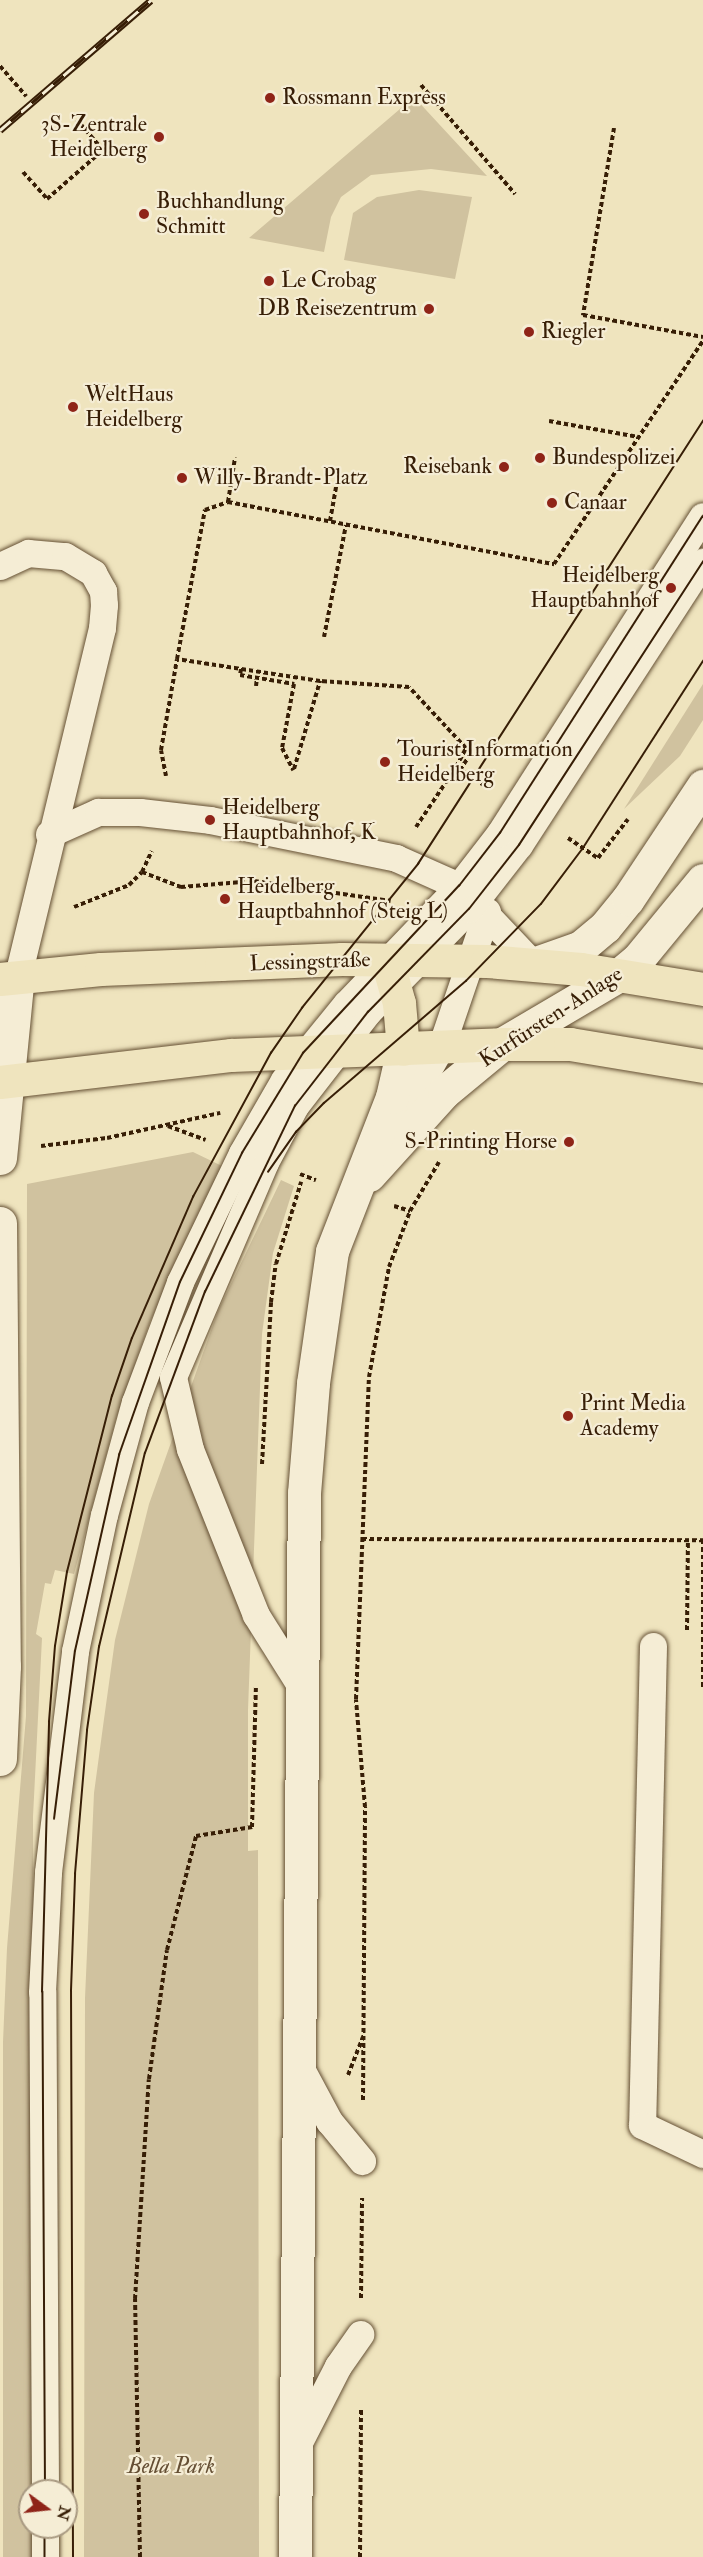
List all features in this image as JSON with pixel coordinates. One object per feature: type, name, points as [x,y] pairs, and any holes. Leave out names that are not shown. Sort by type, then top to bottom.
[{"type":"main road","name":"Kurfürsten-Anlage","points":[[533,964],[581,947],[605,927],[628,898],[703,786]]},
{"type":"main road","name":"Kurfürsten-Anlage","points":[[352,1194],[444,1092],[502,1044],[619,975],[638,959],[702,890]]},
{"type":"main road","name":"Lessingstraße","points":[[9,978],[101,969],[391,973],[419,960],[533,964],[703,989]]},
{"type":"main road","points":[[295,2557],[304,1493],[313,1383],[324,1293],[332,1251],[352,1194],[392,1096],[403,1049],[404,1033],[391,973]]},
{"type":"main road","points":[[0,1158],[9,978]]},
{"type":"main road","points":[[3,1081],[219,1056],[502,1044],[570,1044],[703,1066]]},
{"type":"main road","points":[[0,1223],[4,1666],[0,1759]]},
{"type":"lane","points":[[45,2479],[42,1992],[48,1872],[75,1651],[119,1455],[154,1346],[238,1162],[297,1053],[474,900],[518,807],[703,516]]},
{"type":"lane","points":[[0,566],[28,554],[65,556],[93,573],[102,591],[102,628],[9,978]]},
{"type":"lane","points":[[419,960],[474,900],[519,845],[703,562]]},
{"type":"lane","points":[[49,834],[98,812],[200,819],[396,858],[474,900],[533,964]]},
{"type":"lane","points":[[352,1194],[417,1094],[441,1047],[472,961],[474,900]]},
{"type":"lane","points":[[303,1690],[256,1616],[190,1449],[173,1377],[207,1292],[256,1191],[265,1162],[296,1106],[391,973]]},
{"type":"lane","points":[[653,1646],[642,2126],[703,2154]]},
{"type":"lane","points":[[299,2065],[329,2121],[362,2161]]},
{"type":"lane","points":[[295,2449],[338,2366],[360,2334]]},
{"type":"lane","points":[[45,2539],[45,2557]]},
{"type":"path","points":[[0,67],[26,96]]},
{"type":"path","points":[[421,85],[515,194]]},
{"type":"path","points":[[23,172],[47,199],[103,150],[78,120]]},
{"type":"path","points":[[167,782],[161,750],[205,510],[228,502],[554,564],[703,339],[583,315],[614,128]]},
{"type":"path","points":[[549,421],[639,437]]},
{"type":"path","points":[[228,502],[235,458]]},
{"type":"path","points":[[330,521],[338,476]]},
{"type":"path","points":[[324,637],[346,525]]},
{"type":"path","points":[[177,659],[320,681],[409,687],[466,748],[458,769],[469,756]]},
{"type":"path","points":[[241,669],[240,675],[294,684],[282,748],[293,770],[320,681]]},
{"type":"path","points":[[256,686],[257,678]]},
{"type":"path","points":[[156,842],[142,872],[181,887],[254,881],[370,897]]},
{"type":"path","points":[[48,1145],[168,1126]]},
{"type":"path","points":[[364,2034],[365,1806],[356,1699],[369,1377],[377,1318],[389,1267],[410,1211],[447,1153]]},
{"type":"path","points":[[262,1473],[272,1293],[276,1264],[303,1175]]},
{"type":"path","points":[[362,1539],[703,1540],[703,1690]]},
{"type":"path","points":[[688,1540],[688,1574]]},
{"type":"path","points":[[140,2557],[135,2299],[149,2079],[167,1950],[196,1836],[252,1827],[256,1616]]},
{"type":"green space","points":[[414,97],[487,176],[431,169],[371,175],[341,197],[331,217],[324,252],[249,238]]},
{"type":"green space","points":[[419,190],[472,197],[455,279],[344,260],[353,213],[377,197]]},
{"type":"green space","points":[[703,684],[703,720],[680,756],[624,809]]},
{"type":"green space","points":[[193,1152],[222,1166],[150,1322],[116,1419],[74,1574],[55,1570],[51,1584],[45,1583],[36,1634],[42,1638],[33,1817],[35,2479],[18,2479],[18,2539],[36,2539],[36,2557],[3,2557],[3,2042],[7,1948],[26,1716],[27,1184]]},
{"type":"green space","name":"Bella Park","points":[[281,1180],[294,1186],[273,1253],[262,1334],[248,1710],[248,1851],[258,1850],[259,2557],[84,2557],[85,1998],[94,1793],[115,1640],[149,1504],[218,1311]]},
{"type":"tram line","points":[[45,2479],[42,1992],[49,1722],[55,1646],[67,1572],[112,1396],[132,1338],[193,1197],[271,1053],[302,1008],[418,864],[703,421]]},
{"type":"tram line","points":[[54,1819],[75,1651],[119,1455],[180,1282],[242,1153],[303,1053],[459,886],[500,833],[703,516]]},
{"type":"tram line","points":[[73,2557],[71,1991],[75,1874],[87,1730],[99,1647],[145,1453],[205,1292],[295,1106],[368,1012],[469,909],[519,845],[703,562]]},
{"type":"tram line","points":[[268,1172],[296,1132],[324,1103],[466,981],[541,904],[583,848],[703,661]]},
{"type":"tram line","points":[[45,2539],[45,2557]]},
{"type":"railway","points":[[0,130],[151,0]]},
{"type":"place","name":"Rossmann Express","points":[[270,98]]},
{"type":"place","name":"3S-Zentrale Heidelberg","points":[[159,137]]},
{"type":"place","name":"Buchhandlung Schmitt","points":[[144,214]]},
{"type":"place","name":"Le Crobag","points":[[269,281]]},
{"type":"place","name":"DB Reisezentrum","points":[[429,309]]},
{"type":"place","name":"Riegler","points":[[529,332]]},
{"type":"place","name":"WeltHaus Heidelberg","points":[[73,407]]},
{"type":"place","name":"Bundespolizei","points":[[540,458]]},
{"type":"place","name":"Reisebank","points":[[504,467]]},
{"type":"place","name":"Willy-Brandt-Platz","points":[[182,478]]},
{"type":"place","name":"Canaar","points":[[552,503]]},
{"type":"place","name":"Heidelberg Hauptbahnhof","points":[[671,588]]},
{"type":"place","name":"Tourist Information Heidelberg","points":[[385,762]]},
{"type":"place","name":"Heidelberg Hauptbahnhof, K","points":[[210,820]]},
{"type":"place","name":"Heidelberg Hauptbahnhof (Steig L)","points":[[225,899]]},
{"type":"place","name":"S-Printing Horse","points":[[569,1142]]},
{"type":"place","name":"Print Media Academy","points":[[568,1416]]}]
